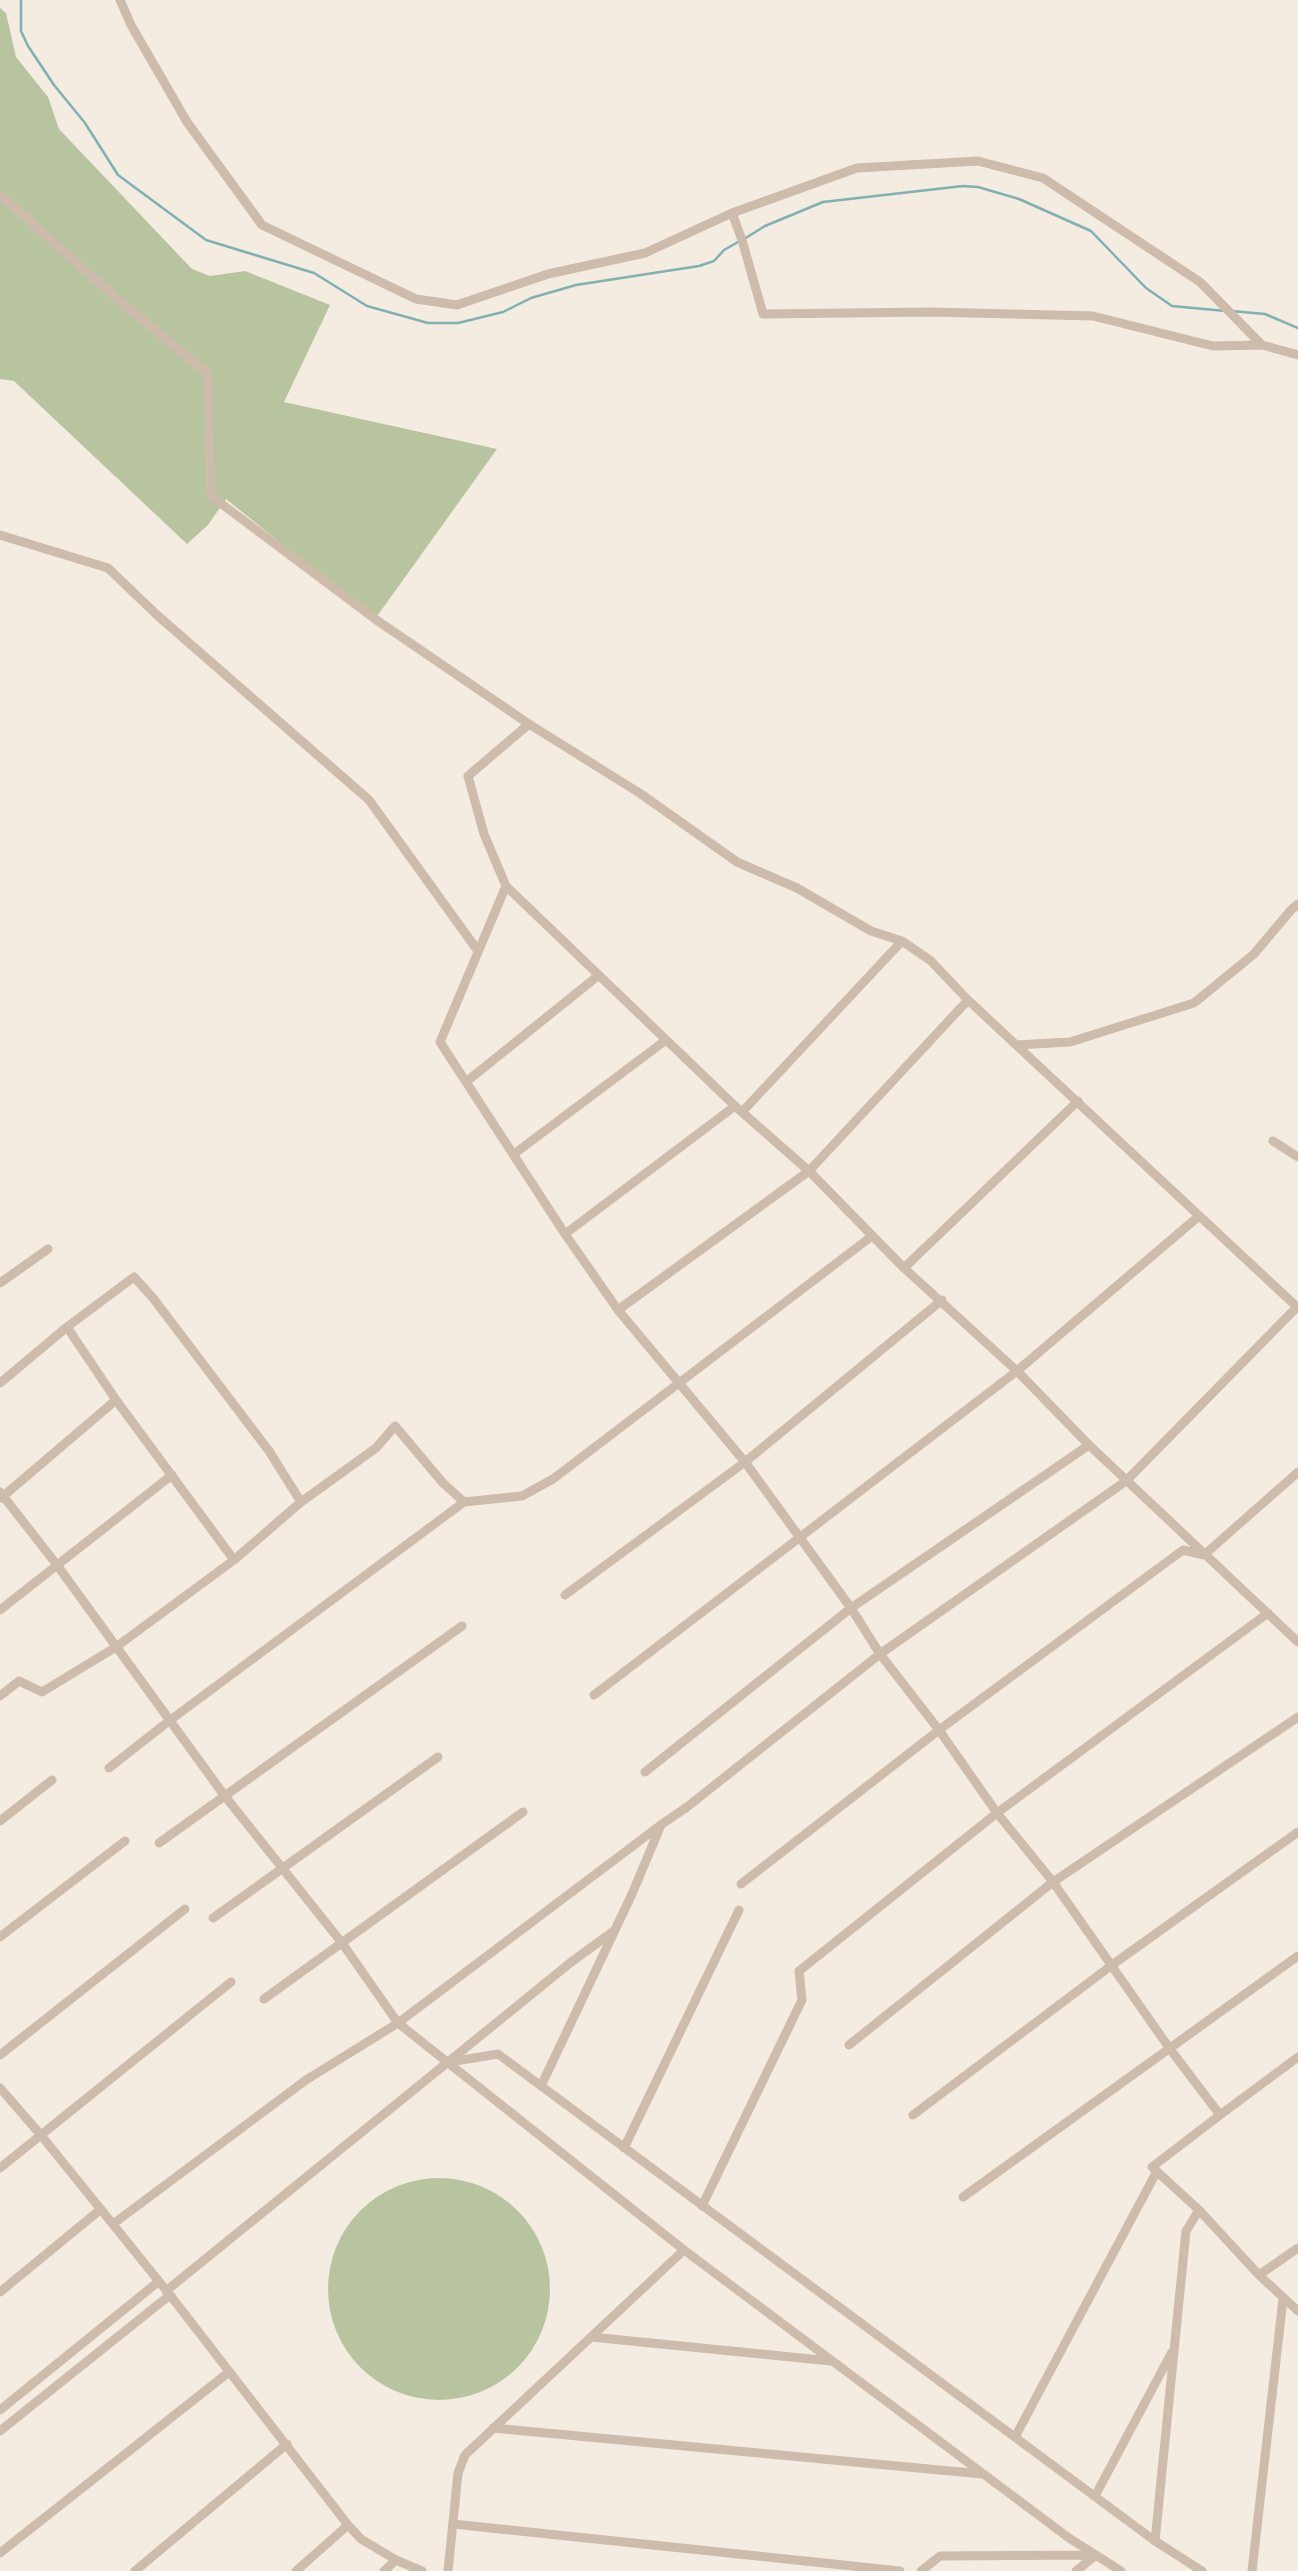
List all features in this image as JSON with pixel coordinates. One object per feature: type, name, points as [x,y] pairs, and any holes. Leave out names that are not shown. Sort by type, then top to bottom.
[{"type":"street","points":[[121,0],[131,25],[187,122],[262,225],[416,299],[457,305],[548,274],[645,253],[732,213],[857,169],[978,161],[1043,178],[1200,282],[1262,345]]},
{"type":"street","points":[[0,195],[122,303],[208,374],[211,496],[375,619],[529,724],[641,794],[737,862],[797,888],[871,931],[902,941],[931,961],[968,1000],[1297,1308],[1126,1481],[880,1654],[687,1807],[398,2023],[306,2080],[113,2224]]},
{"type":"street","points":[[732,213],[763,314],[931,312],[1093,316],[1213,346],[1262,345],[1298,355]]},
{"type":"street","points":[[0,535],[108,568],[157,615],[369,800],[478,951]]},
{"type":"street","points":[[529,724],[468,776],[484,834],[506,886],[738,1109],[808,1171],[904,1268],[1017,1371],[1126,1481],[1298,1642]]},
{"type":"street","points":[[506,886],[440,1042],[565,1234],[618,1310],[745,1462],[851,1608],[880,1654],[939,1730],[997,1813],[1053,1882],[1170,2049],[1220,2115]]},
{"type":"street","points":[[1016,1045],[1070,1042],[1194,1003],[1254,954],[1298,904]]},
{"type":"street","points":[[565,1234],[738,1109],[902,941]]},
{"type":"street","points":[[466,1082],[599,975]]},
{"type":"street","points":[[618,1310],[808,1171],[968,1000]]},
{"type":"street","points":[[514,1154],[666,1040]]},
{"type":"street","points":[[904,1268],[1078,1101]]},
{"type":"street","points":[[1273,1141],[1298,1157]]},
{"type":"street","points":[[594,1695],[1017,1371],[1199,1216]]},
{"type":"street","points":[[110,1768],[169,1721],[464,1502],[522,1496],[553,1479],[872,1236]]},
{"type":"street","points":[[0,1283],[48,1249]]},
{"type":"street","points":[[0,1382],[134,1277],[270,1451],[302,1502]]},
{"type":"street","points":[[565,1595],[745,1462],[942,1300]]},
{"type":"street","points":[[67,1327],[116,1399],[234,1560]]},
{"type":"street","points":[[116,1399],[1,1496],[57,1565],[224,1796],[342,1943],[398,2023],[684,2250],[984,2474],[1121,2571]]},
{"type":"street","points":[[0,1696],[19,1681],[42,1692],[116,1647],[234,1560],[302,1502],[376,1448],[395,1426],[443,1483],[464,1502]]},
{"type":"street","points":[[645,1772],[851,1608],[1089,1445]]},
{"type":"street","points":[[1204,1555],[1298,1472]]},
{"type":"street","points":[[0,1610],[172,1475]]},
{"type":"street","points":[[741,1884],[939,1730],[1182,1550],[1204,1555]]},
{"type":"street","points":[[702,2206],[803,2000],[799,1971],[997,1813],[1268,1613]]},
{"type":"street","points":[[159,1843],[462,1626]]},
{"type":"street","points":[[849,2045],[1053,1882],[1298,1717]]},
{"type":"street","points":[[213,1917],[438,1757]]},
{"type":"street","points":[[0,1821],[52,1780]]},
{"type":"street","points":[[264,1998],[523,1812]]},
{"type":"street","points":[[541,2087],[662,1824]]},
{"type":"street","points":[[913,2115],[1112,1965],[1298,1832]]},
{"type":"street","points":[[0,1937],[125,1841]]},
{"type":"street","points":[[0,2055],[185,1909]]},
{"type":"street","points":[[624,2148],[738,1910]]},
{"type":"street","points":[[0,2431],[570,1963],[615,1930]]},
{"type":"street","points":[[963,2197],[1298,1956]]},
{"type":"street","points":[[0,2168],[231,1982]]},
{"type":"street","points":[[449,2062],[498,2054],[1155,2541],[1202,2571]]},
{"type":"street","points":[[1298,2057],[1152,2167],[1199,2210],[1259,2275],[1298,2311]]},
{"type":"street","points":[[0,2088],[168,2293],[348,2525],[361,2539],[396,2560],[422,2571]]},
{"type":"street","points":[[1015,2437],[1157,2171]]},
{"type":"street","points":[[0,2292],[101,2209]]},
{"type":"street","points":[[1155,2541],[1186,2231],[1199,2210]]},
{"type":"street","points":[[1259,2275],[1298,2248]]},
{"type":"street","points":[[448,2571],[460,2463],[465,2455],[684,2250]]},
{"type":"street","points":[[0,2410],[158,2282]]},
{"type":"street","points":[[1252,2571],[1283,2299]]},
{"type":"street","points":[[591,2337],[833,2361]]},
{"type":"street","points":[[1095,2496],[1175,2347]]},
{"type":"street","points":[[0,2553],[229,2372]]},
{"type":"street","points":[[494,2428],[984,2474]]},
{"type":"street","points":[[135,2571],[287,2444]]},
{"type":"street","points":[[453,2524],[900,2571]]},
{"type":"street","points":[[296,2571],[348,2525]]},
{"type":"street","points":[[922,2571],[940,2556],[1096,2555]]},
{"type":"street","points":[[1076,2571],[1096,2555]]},
{"type":"street","points":[[384,2571],[396,2560]]},
{"type":"green space","points":[[0,8],[6,13],[16,57],[48,97],[59,129],[192,269],[210,276],[245,271],[330,305],[284,402],[497,449],[375,619],[226,499],[208,525],[187,544],[14,381],[0,379]]},
{"type":"green space","points":[[439,2178],[461,2180],[491,2191],[509,2203],[525,2219],[537,2237],[545,2257],[550,2289],[548,2311],[537,2341],[525,2359],[509,2375],[491,2387],[471,2395],[439,2400],[417,2398],[387,2387],[369,2375],[353,2359],[341,2341],[333,2321],[328,2289],[330,2267],[341,2237],[353,2219],[369,2203],[387,2191],[407,2183]]},
{"type":"waterway","points":[[21,0],[21,31],[28,46],[54,85],[85,123],[118,175],[206,240],[314,273],[367,306],[428,323],[458,323],[503,312],[531,298],[576,285],[699,266],[714,261],[724,250],[738,242]]},
{"type":"waterway","points":[[744,239],[765,226],[823,202],[963,186],[978,187],[1019,199],[1091,231],[1146,288],[1172,306],[1225,311]]},
{"type":"waterway","points":[[1231,311],[1265,314],[1298,328]]}]
